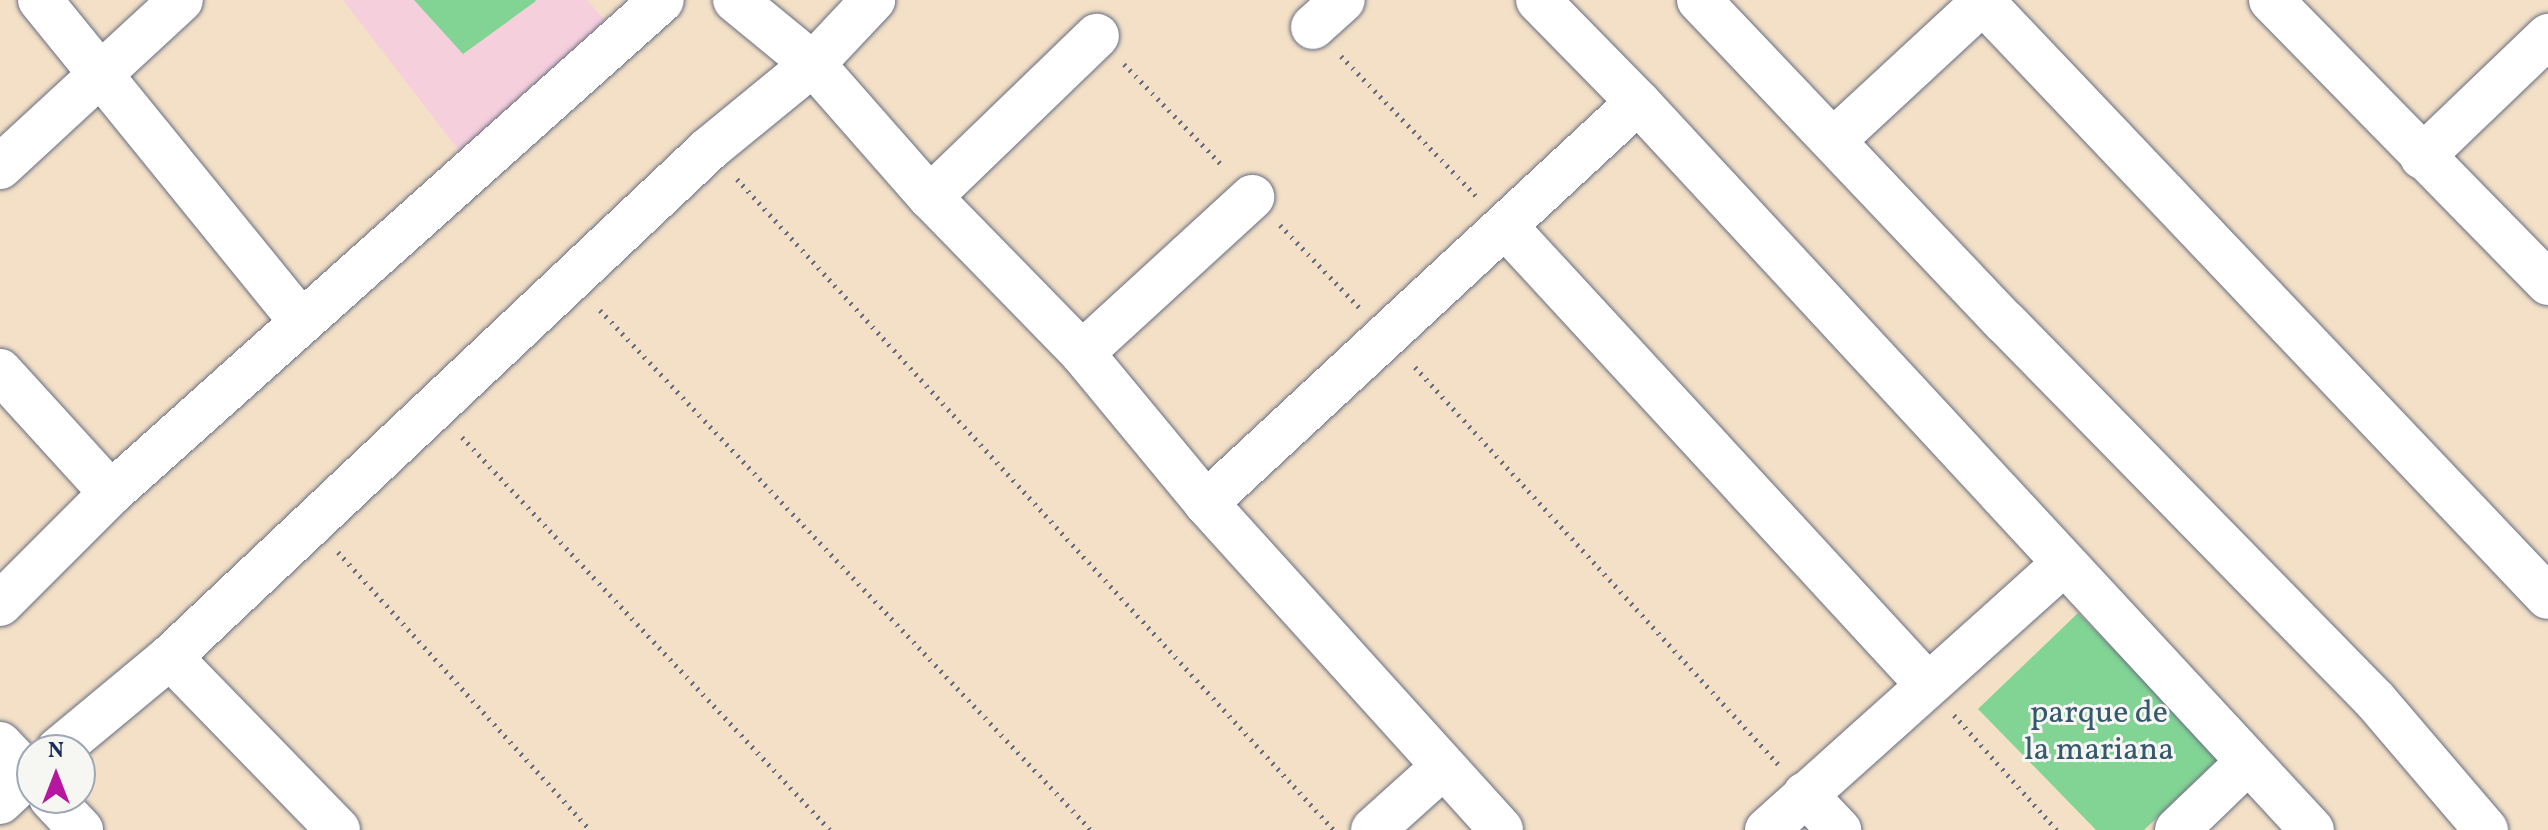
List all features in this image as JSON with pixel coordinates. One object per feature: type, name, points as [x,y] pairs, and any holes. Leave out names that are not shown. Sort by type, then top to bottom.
[{"type":"street","points":[[40,0],[302,322]]},
{"type":"street","points":[[0,167],[181,0]]},
{"type":"street","points":[[0,604],[111,493],[662,0]]},
{"type":"street","points":[[735,0],[813,64],[930,197],[1082,353],[1206,503],[1501,830]]},
{"type":"street","points":[[77,734],[170,657],[709,149],[813,64],[873,0]]},
{"type":"street","points":[[1538,0],[1638,102],[2312,830]]},
{"type":"street","points":[[1699,0],[2005,322],[2375,700],[2486,830]]},
{"type":"street","points":[[2271,0],[2548,283]]},
{"type":"street","points":[[1834,140],[1982,1],[2548,597]]},
{"type":"street","points":[[930,197],[1097,36]]},
{"type":"street","points":[[2422,157],[2548,36]]},
{"type":"street","points":[[1206,503],[1638,102]]},
{"type":"street","points":[[1082,353],[1252,197]]},
{"type":"street","points":[[1505,226],[1927,684]]},
{"type":"street","points":[[0,371],[111,493]]},
{"type":"street","points":[[1767,830],[2063,564]]},
{"type":"street","points":[[170,657],[338,830]]},
{"type":"street","points":[[2177,830],[2248,762]]},
{"type":"street","points":[[1373,830],[1443,767]]},
{"type":"street","points":[[1805,794],[1839,830]]},
{"type":"street","points":[[66,814],[81,830]]},
{"type":"path","points":[[1328,14],[1505,226]]},
{"type":"path","points":[[1097,36],[1386,335],[1805,794]]},
{"type":"path","points":[[709,149],[1333,830]]},
{"type":"path","points":[[572,279],[1091,830]]},
{"type":"path","points":[[435,408],[830,830]]},
{"type":"path","points":[[312,523],[590,830]]},
{"type":"path","points":[[1927,684],[2057,830]]},
{"type":"shaded area","points":[[343,0],[587,0],[616,33],[470,165]]},
{"type":"green space","points":[[414,0],[535,0],[536,1],[463,54]]},
{"type":"green space","name":"parque de la mariana","points":[[2078,613],[2220,757],[2144,830],[2096,830],[1978,709]]}]
